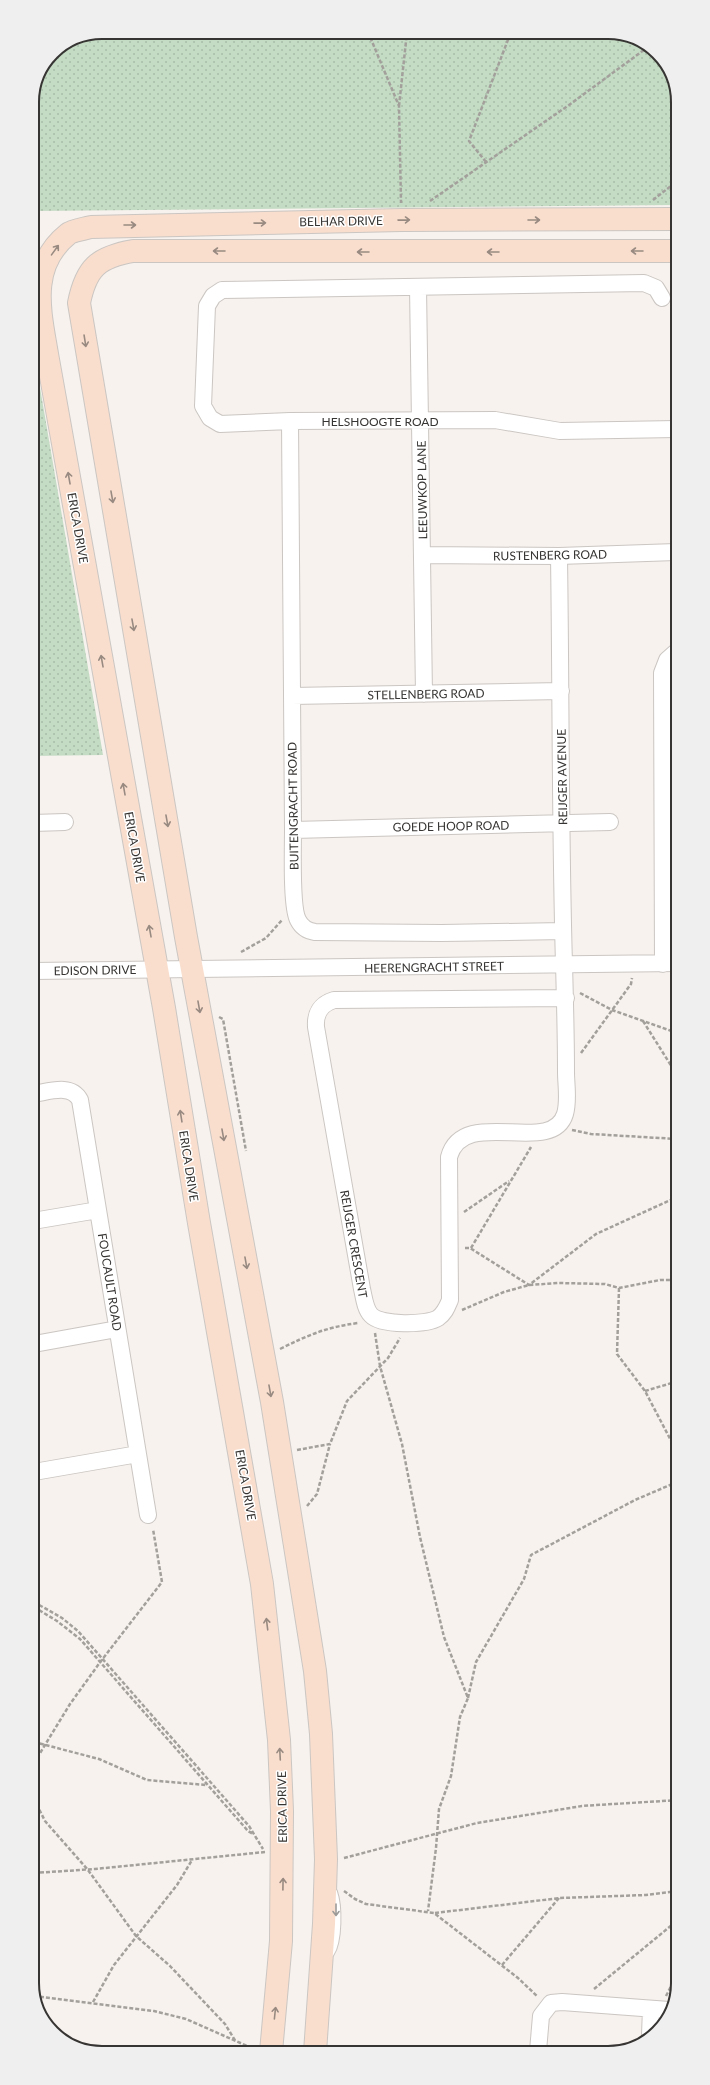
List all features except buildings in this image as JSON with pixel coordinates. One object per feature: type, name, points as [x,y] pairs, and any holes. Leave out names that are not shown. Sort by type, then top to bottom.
[{"type":"main road","name":"BELHAR DRIVE","points":[[39,285],[44,265],[68,234],[91,227],[402,220],[671,219]]},
{"type":"main road","points":[[315,2046],[321,1967],[331,1866],[321,1734],[306,1608],[272,1402],[192,969],[79,303],[83,284],[96,265],[113,254],[133,251],[671,251]]},
{"type":"main road","name":"ERICA DRIVE","points":[[39,285],[40,312],[47,354],[156,969],[198,1223],[252,1525],[274,1688],[281,1778],[283,1876],[279,1974],[266,2046]]},
{"type":"street","points":[[418,287],[644,283],[656,288],[662,298]]},
{"type":"street","name":"HELSHOOGTE ROAD","points":[[418,287],[230,288],[218,291],[213,296],[207,310],[204,406],[210,418],[220,424],[290,421],[495,420],[560,431],[671,429]]},
{"type":"street","name":"LEEUWKOP LANE","points":[[418,287],[424,694]]},
{"type":"street","name":"BUITENGRACHT ROAD","points":[[290,421],[293,830],[296,907],[298,920],[303,927],[315,932],[442,933],[564,931]]},
{"type":"street","name":"RUSTENBERG ROAD","points":[[423,555],[559,556],[671,552]]},
{"type":"street","name":"REIJGER AVENUE","points":[[559,556],[564,965],[566,994]]},
{"type":"street","points":[[670,964],[662,673],[667,660],[671,656]]},
{"type":"street","name":"STELLENBERG ROAD","points":[[292,696],[561,691]]},
{"type":"street","points":[[39,823],[65,822]]},
{"type":"street","name":"GOEDE HOOP ROAD","points":[[293,830],[610,822]]},
{"type":"street","name":"HEERENGRACHT STREET","points":[[156,969],[670,964]]},
{"type":"street","name":"EDISON DRIVE","points":[[39,971],[156,969]]},
{"type":"street","points":[[371,1316],[381,1321],[402,1323],[426,1322],[438,1318],[446,1310],[450,1300],[449,1157],[454,1145],[459,1139],[473,1133],[547,1131],[556,1128],[564,1118],[566,1107],[566,994]]},
{"type":"street","name":"REIJGER CRESCENT","points":[[371,1316],[365,1303],[362,1289],[316,1027],[319,1010],[328,1002],[334,1000],[566,994]]},
{"type":"street","name":"FOUCAULT ROAD","points":[[39,1093],[66,1090],[78,1096],[148,1515]]},
{"type":"street","points":[[39,1220],[98,1210]]},
{"type":"street","points":[[39,1343],[118,1329]]},
{"type":"street","points":[[39,1471],[138,1454]]},
{"type":"street","points":[[538,2046],[541,2016],[546,2007],[556,2002],[661,2009],[654,2025]]},
{"type":"path","points":[[371,39],[399,106]]},
{"type":"path","points":[[402,220],[399,106],[406,39]]},
{"type":"path","points":[[486,162],[469,141],[508,39]]},
{"type":"path","points":[[428,202],[569,105],[643,50]]},
{"type":"path","points":[[237,954],[266,938],[296,907]]},
{"type":"path","points":[[566,1057],[576,1061],[631,984],[632,964]]},
{"type":"path","points":[[566,994],[576,991],[612,1010],[671,1031]]},
{"type":"path","points":[[643,1021],[671,1065]]},
{"type":"path","points":[[556,1128],[591,1134],[671,1139]]},
{"type":"path","points":[[470,1248],[533,1144],[535,1132]]},
{"type":"path","points":[[449,1216],[459,1215],[511,1180]]},
{"type":"path","points":[[529,1285],[596,1234],[671,1200]]},
{"type":"path","points":[[449,1248],[470,1248],[529,1285]]},
{"type":"path","points":[[446,1310],[456,1312],[504,1292],[529,1285],[558,1282],[605,1284],[619,1288],[660,1280],[671,1280]]},
{"type":"path","points":[[619,1288],[617,1354],[645,1391],[671,1441]]},
{"type":"path","points":[[280,1349],[306,1336],[333,1326],[360,1322],[371,1316],[380,1366],[402,1444],[420,1537],[444,1637],[468,1698]]},
{"type":"path","points":[[307,1506],[317,1494],[330,1444],[347,1401],[388,1358],[403,1334],[402,1323]]},
{"type":"path","points":[[645,1391],[671,1383]]},
{"type":"path","points":[[298,1450],[330,1444]]},
{"type":"path","points":[[428,1911],[439,1809],[451,1776],[460,1717],[468,1698],[476,1662],[524,1579],[531,1555],[634,1500],[671,1485]]},
{"type":"path","points":[[39,1756],[47,1745],[70,1704],[100,1661],[162,1582],[158,1563],[155,1534],[148,1515]]},
{"type":"path","points":[[39,1605],[62,1618],[78,1631],[103,1658],[249,1826],[265,1852]]},
{"type":"path","points":[[39,1610],[72,1631],[100,1661],[248,1831],[253,1834]]},
{"type":"path","points":[[39,1743],[98,1759],[147,1780],[207,1785]]},
{"type":"path","points":[[331,1866],[367,1853],[477,1823],[582,1806],[671,1800]]},
{"type":"path","points":[[39,1809],[45,1821],[88,1870],[136,1936],[170,1966],[225,2024],[236,2042]]},
{"type":"path","points":[[39,1873],[88,1870],[265,1852],[272,1854]]},
{"type":"path","points":[[93,2002],[114,1966],[177,1885],[192,1860]]},
{"type":"path","points":[[344,1883],[344,1891],[355,1899],[366,1904],[434,1913],[528,1986],[546,2007]]},
{"type":"path","points":[[434,1913],[560,1898],[646,1895],[671,1892]]},
{"type":"path","points":[[502,1965],[560,1898]]},
{"type":"path","points":[[589,2004],[591,1991],[671,1926]]},
{"type":"path","points":[[661,2009],[671,1987]]},
{"type":"path","points":[[41,1997],[93,2002],[154,2011],[186,2019],[248,2046]]},
{"type":"green space","points":[[612,39],[624,41],[639,47],[658,64],[663,71],[669,86],[671,102],[671,205],[39,211],[40,90],[50,67],[58,58],[67,50],[90,40]]},
{"type":"green space","points":[[39,382],[103,755],[39,756]]}]
